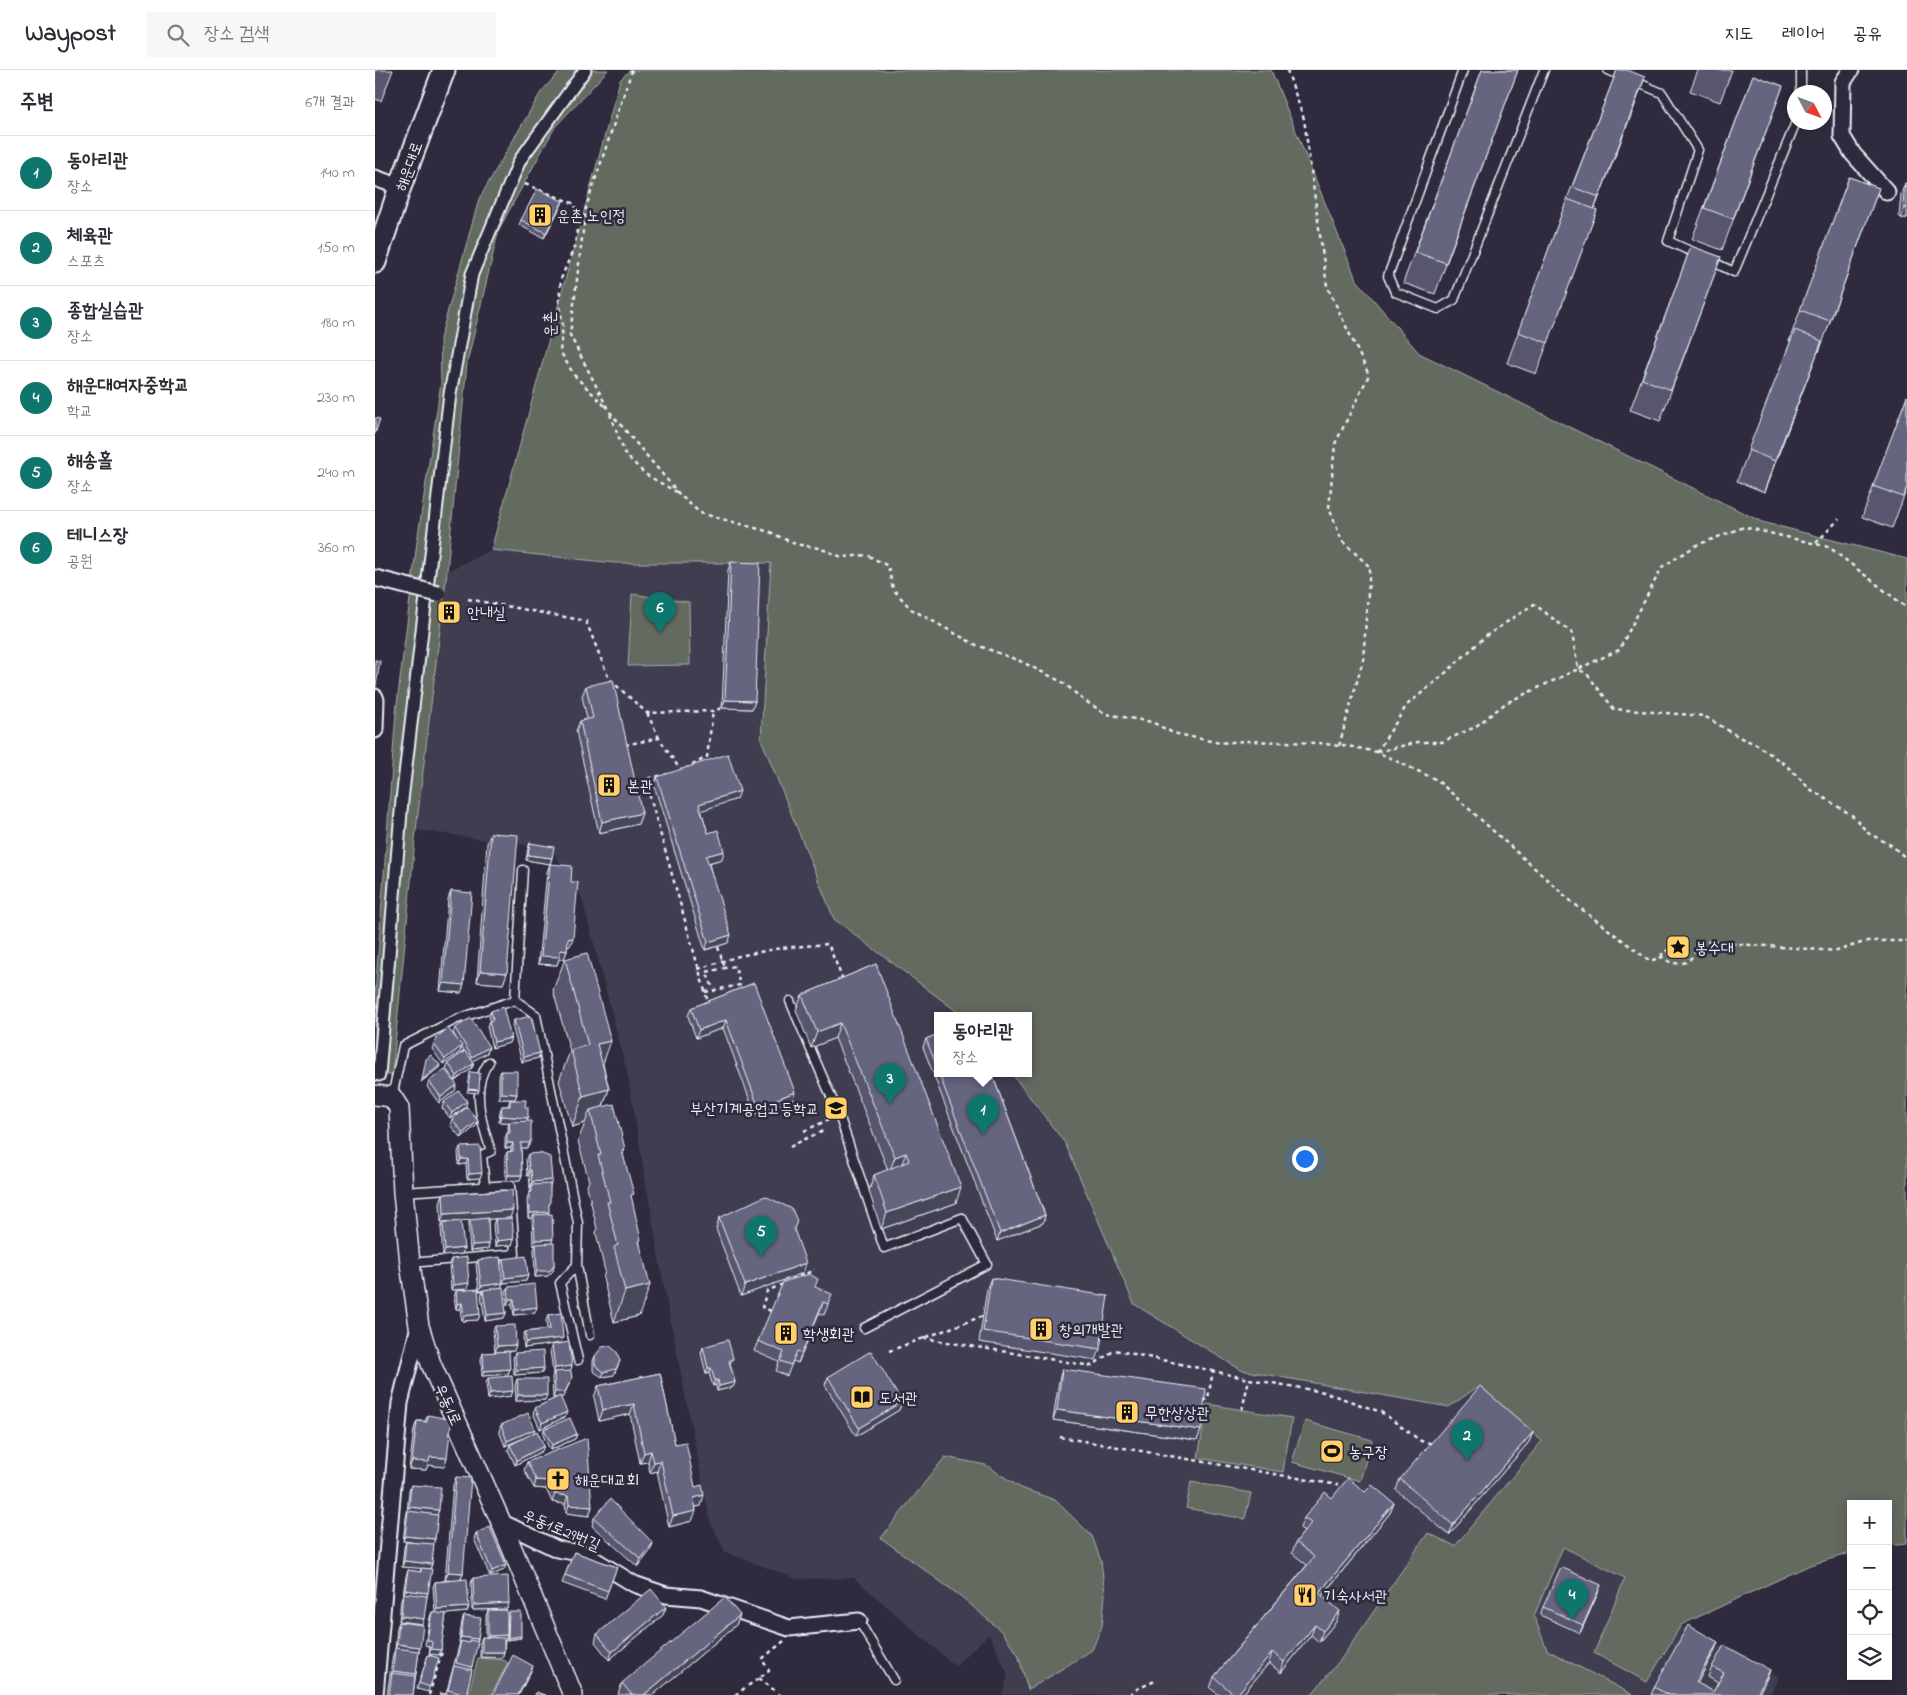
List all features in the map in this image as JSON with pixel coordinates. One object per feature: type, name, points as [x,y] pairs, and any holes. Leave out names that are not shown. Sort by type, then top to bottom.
[{"type":"main road","name":"해운대로","points":[[375,262],[443,70]]},
{"type":"street","points":[[379,1075],[403,800],[450,394],[472,274],[520,160],[585,70]]},
{"type":"street","points":[[1851,70],[1843,82],[1842,136],[1853,154],[1887,192]]},
{"type":"street","points":[[375,178],[400,187]]},
{"type":"street","points":[[375,578],[438,594]]},
{"type":"street","points":[[375,697],[375,730]]},
{"type":"street","name":"우동1로","points":[[383,1096],[399,1108],[403,1192],[410,1263],[419,1326],[431,1364],[501,1522],[573,1695]]},
{"type":"street","points":[[375,1695],[400,1403],[419,1326]]},
{"type":"street","name":"우동1로29번길","points":[[501,1522],[557,1549],[585,1554],[640,1586],[666,1595],[701,1598],[789,1628],[859,1621]]},
{"type":"street","points":[[563,1695],[564,1674]]},
{"type":"lane","points":[[1463,70],[1388,276],[1395,292],[1438,309],[1454,300],[1544,70]]},
{"type":"lane","points":[[1608,70],[1662,93],[1698,150],[1668,241],[1734,272],[1792,130]]},
{"type":"lane","points":[[1801,70],[1801,85]]},
{"type":"lane","points":[[523,870],[515,1000],[535,1015],[577,1223],[577,1265],[590,1335]]},
{"type":"lane","name":"우동1로","points":[[383,1096],[403,1046],[457,1018],[515,1000]]},
{"type":"lane","points":[[790,1001],[839,1115],[884,1248],[962,1218],[987,1264],[864,1328]]},
{"type":"lane","points":[[485,1187],[482,1155],[491,1152],[480,1116],[479,1096],[482,1072],[489,1062]]},
{"type":"lane","points":[[403,1192],[510,1185],[515,1254],[410,1263]]},
{"type":"lane","points":[[577,1265],[560,1283],[578,1360]]},
{"type":"lane","name":"우동1로29번길","points":[[859,1621],[894,1680]]},
{"type":"path","points":[[632,70],[586,207],[570,335],[609,411],[680,495],[700,514],[770,532],[795,544],[819,548],[842,557],[867,555],[889,566],[893,589],[911,608],[974,644],[1020,661],[1064,683],[1083,699],[1106,714],[1152,722],[1173,732],[1220,743],[1245,741],[1319,743],[1343,745],[1377,752],[1437,780],[1572,902],[1650,961],[1662,956],[1661,954],[1668,950]]},
{"type":"path","points":[[1287,70],[1304,119],[1327,286],[1369,375],[1335,444],[1329,508],[1342,541],[1370,567],[1363,660],[1339,746]]},
{"type":"path","name":"운촌","points":[[511,179],[575,204],[577,221],[575,245],[561,279],[559,301],[563,326],[560,351],[575,376],[609,411],[625,454],[645,474],[680,495]]},
{"type":"path","points":[[1816,543],[1839,519]]},
{"type":"path","points":[[1377,752],[1418,742],[1442,742],[1475,727],[1506,703],[1619,650],[1663,567],[1697,545],[1744,527],[1829,547],[1907,608]]},
{"type":"path","points":[[467,599],[585,621],[609,678],[647,713],[659,738],[684,776]]},
{"type":"path","points":[[1377,752],[1407,705],[1486,636],[1534,604],[1573,633],[1579,670]]},
{"type":"path","points":[[1579,670],[1587,674],[1614,709],[1704,716],[1741,738],[1756,744],[1787,766],[1809,789],[1853,816],[1868,833],[1891,845],[1907,858]]},
{"type":"path","points":[[647,713],[713,711],[723,708]]},
{"type":"path","points":[[708,1002],[645,778],[681,771],[707,756],[713,711]]},
{"type":"path","points":[[621,746],[659,738]]},
{"type":"path","points":[[1662,956],[1674,964],[1680,964],[1690,959],[1693,955],[1696,950],[1695,941],[1837,951],[1867,941],[1907,941]]},
{"type":"path","points":[[698,969],[739,956],[781,948],[828,944],[843,980]]},
{"type":"path","points":[[718,947],[725,968]]},
{"type":"path","points":[[705,992],[715,992],[741,985],[735,966],[706,972],[715,992]]},
{"type":"path","points":[[804,1131],[823,1123]]},
{"type":"path","points":[[790,1146],[826,1130]]},
{"type":"path","points":[[771,1311],[762,1307],[767,1292],[813,1270]]},
{"type":"path","points":[[889,1351],[983,1316]]},
{"type":"path","points":[[923,1338],[1091,1366],[1115,1350],[1249,1379],[1324,1392],[1381,1412],[1421,1441],[1436,1444]]},
{"type":"path","points":[[1202,1403],[1208,1398],[1213,1371]]},
{"type":"path","points":[[1242,1410],[1249,1379]]},
{"type":"path","points":[[1060,1437],[1338,1484]]},
{"type":"path","points":[[735,1695],[769,1671],[762,1659],[785,1640],[782,1625]]},
{"type":"path","points":[[429,1695],[443,1650]]},
{"type":"path","points":[[759,1678],[780,1695]]},
{"type":"path","points":[[1130,1695],[1135,1690],[1157,1680]]},
{"type":"shaded area","points":[[561,70],[608,70],[555,127],[499,229],[467,363],[447,571],[416,830],[392,1075],[375,1075],[375,996],[396,712],[417,542],[441,383],[440,339],[479,199],[541,92]]},
{"type":"shaded area","points":[[630,70],[1271,70],[1356,279],[1419,353],[1762,522],[1907,559],[1907,1544],[1892,1546],[1892,1500],[1847,1500],[1847,1554],[1810,1565],[1681,1625],[1647,1682],[1594,1653],[1625,1578],[1563,1547],[1534,1616],[1547,1650],[1633,1695],[1311,1695],[1341,1659],[1428,1533],[1455,1546],[1542,1441],[1476,1388],[1449,1407],[1241,1370],[1134,1304],[1065,1143],[1014,1077],[1032,1077],[1032,1012],[958,1012],[834,919],[761,739],[771,563],[615,563],[491,550],[620,80]]},
{"type":"shaded area","name":"부산기계공업고등학교","points":[[491,550],[615,563],[772,563],[761,739],[834,918],[958,1012],[934,1012],[934,1077],[1014,1077],[1065,1143],[1134,1304],[1475,1388],[1542,1441],[1455,1546],[1428,1533],[1335,1668],[1312,1695],[1002,1695],[1008,1675],[989,1634],[955,1666],[854,1578],[797,1579],[725,1552],[710,1521],[665,1293],[627,1072],[582,898],[551,849],[416,830],[447,571]]},
{"type":"shaded area","points":[[632,594],[689,602],[690,665],[628,666]]},
{"type":"shaded area","points":[[1207,1404],[1292,1418],[1283,1472],[1198,1458]]},
{"type":"shaded area","name":"농구장","points":[[1305,1421],[1372,1440],[1360,1481],[1292,1462]]},
{"type":"shaded area","points":[[945,1457],[986,1465],[1021,1488],[1055,1500],[1092,1536],[1101,1561],[1105,1594],[1102,1626],[1092,1650],[1028,1690],[1018,1654],[1002,1632],[963,1598],[881,1538]]},
{"type":"shaded area","points":[[1191,1482],[1251,1493],[1245,1519],[1186,1508]]},
{"type":"shaded area","points":[[1562,1547],[1625,1578],[1594,1653],[1647,1682],[1680,1625],[1779,1677],[1770,1695],[1526,1695],[1547,1650],[1534,1616]]},
{"type":"shaded area","points":[[478,1658],[504,1660],[508,1663],[491,1695],[468,1695]]},
{"type":"building","points":[[1482,70],[1518,70],[1446,263],[1415,252]]},
{"type":"building","points":[[1617,70],[1627,70],[1645,77],[1599,197],[1572,187]]},
{"type":"building","points":[[1753,75],[1783,86],[1733,219],[1704,208]]},
{"type":"building","points":[[1849,177],[1879,188],[1830,321],[1800,310]]},
{"type":"building","points":[[1905,183],[1907,183],[1907,208],[1903,205]]},
{"type":"building","name":"운촌 노인정","points":[[537,189],[563,201],[546,233],[521,220]]},
{"type":"building","points":[[1567,199],[1597,210],[1548,343],[1518,332]]},
{"type":"building","points":[[1691,246],[1721,257],[1671,390],[1642,379]]},
{"type":"building","points":[[1795,330],[1822,341],[1775,461],[1748,450]]},
{"type":"building","points":[[1907,396],[1907,487],[1903,497],[1873,486]]},
{"type":"building","points":[[375,418],[380,419],[375,434]]},
{"type":"building","points":[[731,562],[760,563],[755,701],[725,700]]},
{"type":"building","name":"안내실","points":[[446,604],[455,606],[454,615],[444,614]]},
{"type":"building","points":[[375,660],[380,661],[375,692]]},
{"type":"building","name":"본관","points":[[613,680],[642,813],[602,822],[580,721],[593,718],[586,686]]},
{"type":"building","points":[[728,754],[740,791],[699,804],[708,833],[718,830],[724,851],[706,856],[731,935],[708,942],[657,777]]},
{"type":"building","points":[[491,833],[518,835],[507,973],[480,971]]},
{"type":"building","points":[[530,843],[554,847],[552,858],[528,855]]},
{"type":"building","points":[[550,864],[572,866],[571,882],[578,882],[573,938],[568,939],[567,951],[560,950],[560,957],[541,956]]},
{"type":"building","points":[[451,891],[472,893],[464,985],[443,983]]},
{"type":"building","points":[[587,953],[611,1041],[597,1044],[609,1089],[583,1096],[571,1050],[588,1045],[565,959]]},
{"type":"building","points":[[876,964],[961,1187],[887,1213],[874,1175],[909,1161],[906,1153],[895,1157],[840,1023],[817,1032],[802,995]]},
{"type":"building","points":[[754,983],[795,1092],[758,1106],[726,1020],[699,1030],[691,1008]]},
{"type":"building","points":[[503,1007],[511,1038],[494,1042],[489,1021],[493,1020],[491,1011]]},
{"type":"building","points":[[531,1016],[540,1053],[524,1057],[514,1020]]},
{"type":"building","points":[[471,1018],[489,1047],[472,1057],[455,1028]]},
{"type":"building","points":[[448,1028],[462,1046],[445,1059],[434,1044],[436,1038]]},
{"type":"building","points":[[934,1036],[934,1060],[926,1039]]},
{"type":"building","points":[[465,1051],[474,1063],[457,1076],[448,1063]]},
{"type":"building","points":[[431,1055],[440,1065],[422,1080],[426,1059]]},
{"type":"building","points":[[445,1069],[457,1085],[441,1097],[429,1081]]},
{"type":"building","points":[[501,1071],[517,1071],[517,1094],[501,1093]]},
{"type":"building","points":[[470,1072],[480,1073],[479,1090],[468,1089]]},
{"type":"building","points":[[940,1077],[993,1077],[1045,1215],[1000,1233]]},
{"type":"building","points":[[459,1091],[467,1101],[452,1113],[444,1102]]},
{"type":"building","points":[[510,1100],[526,1100],[525,1107],[528,1107],[528,1118],[501,1116],[502,1106],[510,1106]]},
{"type":"building","points":[[614,1104],[625,1149],[622,1151],[634,1194],[631,1195],[641,1240],[639,1241],[650,1285],[625,1291],[614,1247],[618,1245],[607,1202],[610,1202],[598,1155],[601,1155],[590,1110]]},
{"type":"building","points":[[467,1107],[478,1121],[463,1133],[452,1119]]},
{"type":"building","points":[[531,1121],[531,1140],[529,1143],[521,1143],[522,1175],[508,1175],[507,1152],[513,1151],[513,1143],[507,1143],[507,1133],[510,1133],[509,1122]]},
{"type":"building","points":[[480,1146],[482,1173],[469,1174],[468,1159],[461,1159],[460,1147]]},
{"type":"building","points":[[540,1153],[550,1157],[552,1180],[532,1182],[528,1154]]},
{"type":"building","points":[[550,1184],[549,1212],[530,1213],[529,1193],[532,1192],[532,1185]]},
{"type":"building","points":[[512,1190],[513,1210],[444,1214],[443,1194]]},
{"type":"building","points":[[765,1196],[792,1209],[797,1221],[794,1229],[806,1263],[745,1285],[719,1218]]},
{"type":"building","points":[[552,1214],[553,1239],[535,1240],[534,1215]]},
{"type":"building","points":[[488,1218],[489,1244],[472,1245],[470,1220]]},
{"type":"building","points":[[512,1218],[514,1239],[497,1241],[495,1219]]},
{"type":"building","points":[[461,1221],[464,1248],[445,1250],[443,1223]]},
{"type":"building","points":[[554,1243],[554,1265],[550,1271],[537,1271],[536,1244]]},
{"type":"building","points":[[526,1256],[528,1275],[505,1278],[503,1259]]},
{"type":"building","points":[[467,1257],[469,1283],[453,1285],[451,1259]]},
{"type":"building","points":[[500,1257],[503,1283],[481,1286],[478,1260]]},
{"type":"building","name":"학생회관","points":[[809,1274],[818,1279],[815,1287],[832,1294],[828,1304],[823,1302],[802,1353],[797,1351],[791,1365],[780,1361],[784,1352],[758,1341],[783,1282]]},
{"type":"building","name":"창의개발관","points":[[991,1278],[1108,1296],[1100,1349],[983,1331]]},
{"type":"building","points":[[535,1284],[537,1307],[515,1310],[514,1299],[509,1299],[508,1287]]},
{"type":"building","points":[[503,1287],[506,1313],[487,1315],[483,1290]]},
{"type":"building","points":[[478,1289],[480,1314],[464,1316],[462,1303],[457,1304],[456,1291]]},
{"type":"building","points":[[561,1313],[563,1338],[526,1342],[525,1332],[550,1329],[548,1315]]},
{"type":"building","points":[[515,1325],[516,1345],[497,1346],[495,1326]]},
{"type":"building","points":[[728,1340],[733,1358],[729,1361],[735,1382],[719,1386],[718,1380],[715,1381],[711,1368],[708,1368],[703,1347]]},
{"type":"building","points":[[569,1342],[572,1366],[555,1368],[552,1345]]},
{"type":"building","points":[[610,1346],[617,1352],[620,1361],[616,1369],[604,1372],[595,1365],[595,1356],[602,1347]]},
{"type":"building","points":[[509,1351],[510,1369],[484,1371],[483,1353]]},
{"type":"building","points":[[543,1351],[544,1368],[516,1370],[515,1353]]},
{"type":"building","name":"도서관","points":[[871,1351],[902,1402],[859,1428],[828,1377]]},
{"type":"building","name":"무한상상관","points":[[1062,1369],[1206,1389],[1201,1430],[1057,1410]]},
{"type":"building","points":[[571,1371],[572,1378],[565,1392],[555,1392],[554,1372]]},
{"type":"building","points":[[660,1373],[675,1444],[686,1442],[695,1487],[702,1485],[704,1495],[694,1498],[696,1511],[673,1516],[661,1461],[654,1462],[651,1451],[644,1453],[634,1404],[603,1410],[598,1386]]},
{"type":"building","points":[[512,1376],[513,1391],[490,1393],[488,1378]]},
{"type":"building","points":[[517,1379],[547,1379],[547,1395],[518,1395]]},
{"type":"building","points":[[1480,1386],[1533,1432],[1453,1525],[1400,1479]]},
{"type":"building","points":[[560,1396],[567,1412],[542,1423],[535,1408]]},
{"type":"building","points":[[528,1413],[535,1429],[507,1441],[501,1425]]},
{"type":"building","points":[[428,1415],[448,1419],[451,1424],[447,1458],[430,1457],[429,1462],[412,1461],[417,1421],[427,1422]]},
{"type":"building","points":[[570,1418],[577,1434],[552,1445],[544,1429]]},
{"type":"building","points":[[537,1431],[544,1446],[517,1460],[510,1445]]},
{"type":"building","name":"해운대교회","points":[[587,1438],[592,1507],[569,1505],[568,1496],[555,1494],[549,1481],[536,1480],[527,1462]]},
{"type":"building","points":[[456,1477],[471,1478],[463,1573],[448,1572]]},
{"type":"building","name":"기숙사서관","points":[[1348,1478],[1365,1492],[1372,1485],[1394,1503],[1319,1593],[1340,1611],[1323,1631],[1315,1625],[1284,1662],[1272,1652],[1237,1695],[1235,1695],[1214,1677],[1314,1557],[1296,1542],[1311,1523],[1304,1518],[1325,1492],[1332,1498]]},
{"type":"building","points":[[411,1485],[441,1487],[439,1510],[409,1507]]},
{"type":"building","points":[[610,1499],[653,1543],[641,1559],[594,1518]]},
{"type":"building","points":[[408,1511],[438,1515],[435,1539],[405,1536]]},
{"type":"building","points":[[490,1527],[506,1565],[492,1571],[476,1533]]},
{"type":"building","points":[[406,1542],[434,1544],[432,1564],[404,1561]]},
{"type":"building","points":[[574,1552],[617,1567],[608,1591],[565,1575]]},
{"type":"building","points":[[1561,1567],[1601,1585],[1583,1625],[1543,1607]]},
{"type":"building","points":[[421,1568],[432,1569],[428,1593],[405,1590],[408,1570],[421,1572]]},
{"type":"building","points":[[508,1576],[509,1603],[474,1605],[473,1578]]},
{"type":"building","points":[[467,1579],[469,1607],[437,1609],[435,1582]]},
{"type":"building","points":[[651,1589],[666,1607],[612,1652],[597,1634]]},
{"type":"building","points":[[403,1593],[427,1596],[424,1619],[401,1616]]},
{"type":"building","points":[[725,1597],[740,1615],[644,1695],[632,1695],[622,1683]]},
{"type":"building","points":[[488,1610],[507,1610],[507,1635],[488,1636]]},
{"type":"building","points":[[432,1612],[446,1614],[441,1650],[431,1649],[432,1642],[427,1640]]},
{"type":"building","points":[[509,1612],[521,1612],[521,1636],[508,1638]]},
{"type":"building","points":[[464,1616],[481,1618],[478,1639],[461,1637]]},
{"type":"building","points":[[399,1622],[423,1625],[420,1647],[397,1644]]},
{"type":"building","points":[[1688,1625],[1718,1642],[1696,1682],[1713,1692],[1724,1673],[1712,1667],[1724,1645],[1770,1670],[1756,1695],[1668,1695],[1654,1687]]},
{"type":"building","points":[[482,1637],[504,1638],[504,1652],[482,1652]]},
{"type":"building","points":[[470,1640],[478,1642],[472,1667],[456,1663],[461,1641],[469,1643]]},
{"type":"building","points":[[395,1648],[419,1651],[416,1674],[393,1671]]},
{"type":"building","points":[[428,1655],[439,1658],[430,1687],[419,1683]]},
{"type":"building","points":[[513,1655],[533,1666],[518,1695],[494,1695],[493,1694]]},
{"type":"building","points":[[454,1666],[472,1670],[466,1695],[448,1690]]},
{"type":"building","points":[[392,1673],[415,1676],[413,1695],[389,1695]]},
{"type":"place","name":"운촌 노인정","points":[[540,215]]},
{"type":"place","name":"안내실","points":[[449,612]]},
{"type":"place","name":"테니스장","points":[[660,633]]},
{"type":"place","name":"본관","points":[[609,785]]},
{"type":"place","name":"봉수대","points":[[1678,947]]},
{"type":"place","name":"종합실습관","points":[[890,1104]]},
{"type":"place","name":"부산기계공업고등학교","points":[[836,1108]]},
{"type":"place","name":"동아리관","points":[[983,1135]]},
{"type":"place","name":"해송홀","points":[[761,1257]]},
{"type":"place","name":"창의개발관","points":[[1041,1329]]},
{"type":"place","name":"학생회관","points":[[786,1333]]},
{"type":"place","name":"도서관","points":[[862,1397]]},
{"type":"place","name":"무한상상관","points":[[1127,1412]]},
{"type":"place","name":"농구장","points":[[1332,1451]]},
{"type":"place","name":"체육관","points":[[1467,1461]]},
{"type":"place","name":"해운대교회","points":[[558,1479]]},
{"type":"place","name":"기숙사서관","points":[[1305,1595]]},
{"type":"place","name":"해운대여자중학교","points":[[1572,1620]]}]
